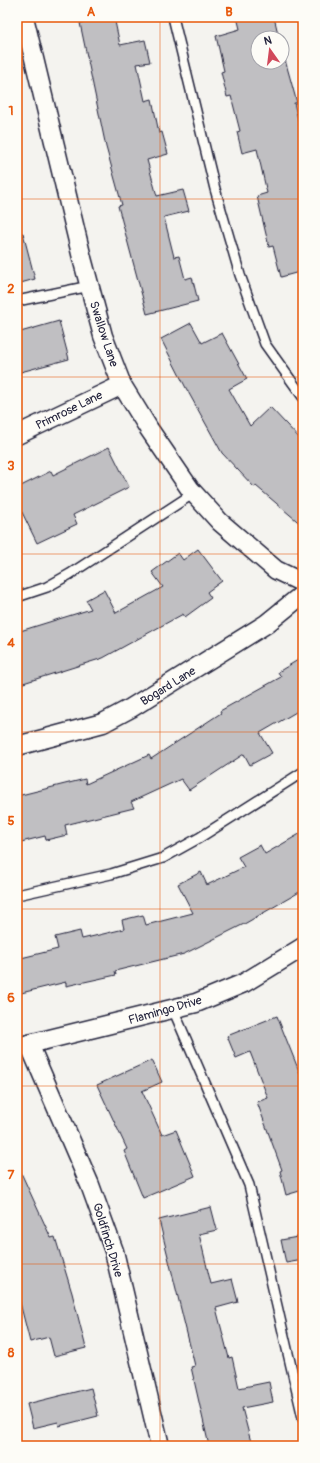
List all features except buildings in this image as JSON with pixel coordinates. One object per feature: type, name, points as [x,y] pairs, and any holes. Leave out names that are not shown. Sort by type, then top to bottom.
[{"type":"street","name":"Swallow Lane","points":[[24,17],[103,336],[122,385],[149,429],[194,493],[220,522],[276,570],[303,584]]},
{"type":"street","name":"Primrose Lane","points":[[17,435],[122,385]]},
{"type":"street","name":"Bogard Lane","points":[[17,746],[103,723],[131,708],[266,624],[303,594]]},
{"type":"street","name":"Flamingo Drive","points":[[23,1046],[196,1004],[244,983],[302,949]]},
{"type":"street","name":"Goldfinch Drive","points":[[23,1046],[90,1185],[114,1251],[160,1446]]},
{"type":"lane","points":[[173,17],[215,189],[240,275],[265,344],[303,397]]},
{"type":"lane","points":[[17,301],[90,286]]},
{"type":"lane","points":[[17,597],[47,587],[194,493]]},
{"type":"lane","points":[[17,895],[111,874],[163,858],[199,838],[303,772]]},
{"type":"lane","points":[[173,1009],[249,1185],[303,1418]]}]
